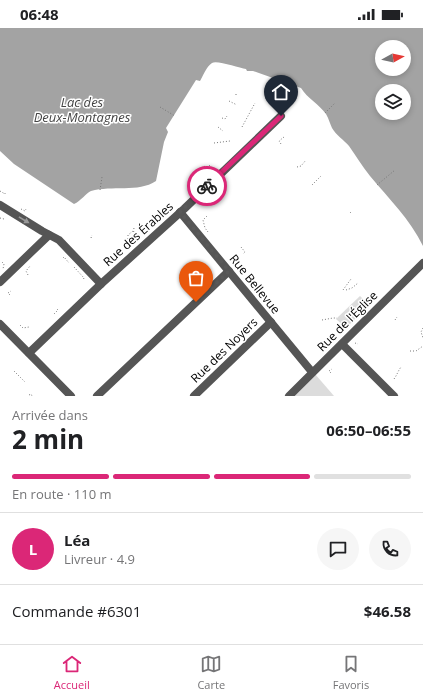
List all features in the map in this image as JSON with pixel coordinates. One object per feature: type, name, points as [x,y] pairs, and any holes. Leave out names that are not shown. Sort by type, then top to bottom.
[{"type":"street","name":"Rue des Érables","points":[[29,353],[281,116]]},
{"type":"street","points":[[0,204],[61,242],[101,284]]},
{"type":"street","name":"Rue Bellevue","points":[[180,212],[312,372]]},
{"type":"street","points":[[0,282],[49,235]]},
{"type":"street","name":"Rue de l'Église","points":[[293,395],[312,372],[423,263]]},
{"type":"street","points":[[97,396],[229,271]]},
{"type":"street","name":"Rue des Noyers","points":[[194,396],[271,322]]},
{"type":"street","points":[[0,324],[71,396]]},
{"type":"street","points":[[342,344],[394,396]]},
{"type":"path","points":[[229,101],[237,105]]},
{"type":"path","points":[[242,127],[255,103]]},
{"type":"path","points":[[325,113],[335,103]]},
{"type":"path","points":[[160,108],[175,116]]},
{"type":"path","points":[[222,118],[224,119],[227,116]]},
{"type":"path","points":[[218,127],[224,131]]},
{"type":"path","points":[[281,144],[279,142],[284,137]]},
{"type":"path","points":[[214,143],[230,141]]},
{"type":"path","points":[[297,167],[306,160]]},
{"type":"path","points":[[206,169],[210,165]]},
{"type":"path","points":[[204,166],[216,178]]},
{"type":"path","points":[[377,185],[395,170]]},
{"type":"path","points":[[312,185],[322,176]]},
{"type":"path","points":[[100,190],[102,177]]},
{"type":"path","points":[[0,191],[4,194],[5,193]]},
{"type":"path","points":[[21,209],[25,211],[26,209]]},
{"type":"path","points":[[207,216],[203,220],[205,228],[208,232]]},
{"type":"path","points":[[0,218],[4,219]]},
{"type":"path","points":[[133,241],[134,227]]},
{"type":"path","points":[[128,242],[128,235],[133,231]]},
{"type":"path","points":[[241,247],[245,252],[243,254]]},
{"type":"path","points":[[63,258],[64,257],[69,263]]},
{"type":"path","points":[[1,272],[4,269],[4,264],[2,262]]},
{"type":"path","points":[[28,275],[26,271],[30,266]]},
{"type":"path","points":[[74,267],[84,278],[83,280]]},
{"type":"path","points":[[343,290],[351,279]]},
{"type":"path","points":[[346,290],[352,288],[358,283]]},
{"type":"path","points":[[10,295],[8,293],[11,291]]},
{"type":"path","points":[[54,314],[58,310],[56,309]]},
{"type":"path","points":[[394,320],[397,317]]},
{"type":"path","points":[[322,320],[337,318]]},
{"type":"path","points":[[20,325],[25,328],[29,327]]},
{"type":"path","points":[[423,328],[421,332],[423,338]]},
{"type":"path","points":[[410,351],[416,352],[423,346]]},
{"type":"path","points":[[394,379],[401,367]]},
{"type":"path","points":[[331,373],[329,371],[332,369]]},
{"type":"path","points":[[14,372],[25,382]]},
{"type":"shaded area","points":[[360,296],[369,305],[346,328],[336,319]]},
{"type":"shaded area","points":[[315,374],[334,396],[294,396]]},
{"type":"water","name":"Lac des Deux-Montagnes","points":[[0,28],[423,28],[423,246],[406,218],[370,176],[349,146],[334,131],[326,114],[306,95],[301,88],[253,71],[247,71],[246,69],[223,63],[212,63],[206,69],[200,81],[196,80],[166,128],[168,132],[164,142],[156,181],[149,185],[133,188],[99,189],[91,191],[74,204],[14,164],[0,151]]},
{"type":"way so far","points":[[196,302],[229,271],[180,212],[207,186]]},
{"type":"route","points":[[207,186],[281,116]]}]
